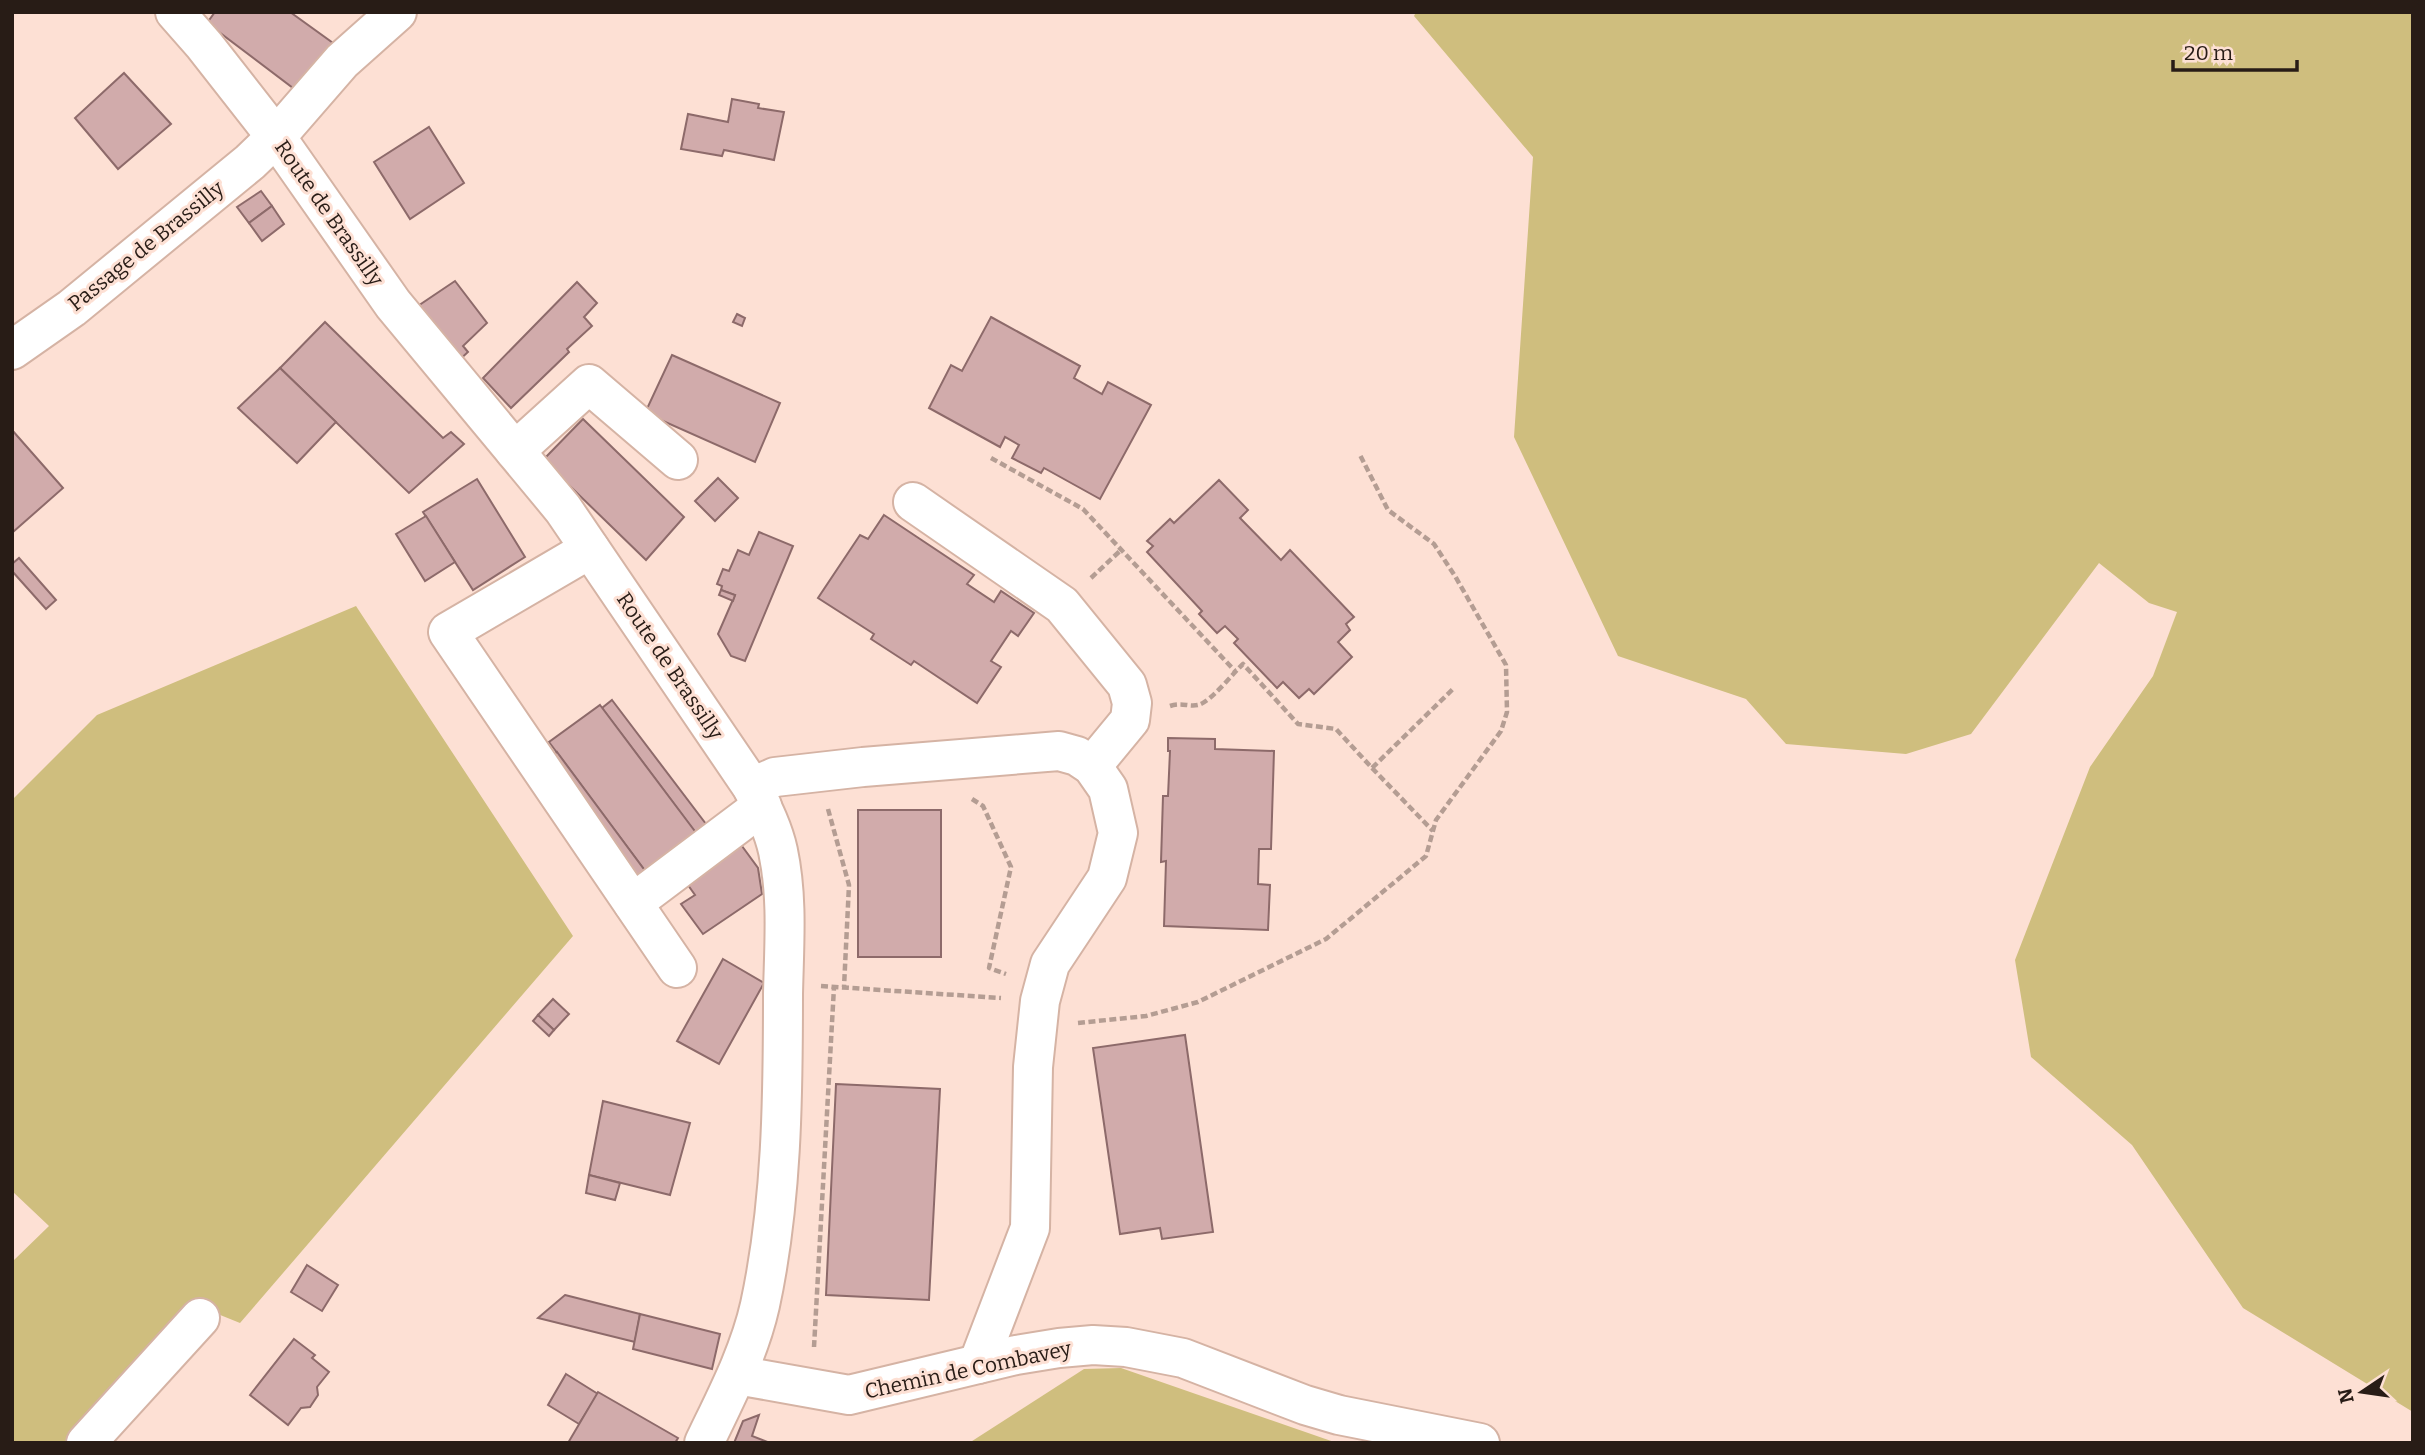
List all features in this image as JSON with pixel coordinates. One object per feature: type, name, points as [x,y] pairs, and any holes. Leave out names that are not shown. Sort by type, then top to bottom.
[{"type":"street","name":"Route de Brassilly","points":[[175,12],[276,137],[393,304],[564,509],[757,797],[777,847],[785,908],[782,1142],[773,1229],[759,1308],[737,1375],[704,1443]]},
{"type":"street","name":"Passage de Brassilly","points":[[12,350],[72,308],[250,162],[276,137],[342,61],[397,12]]},
{"type":"street","points":[[515,451],[589,384],[678,460]]},
{"type":"street","points":[[912,502],[1062,605],[1127,685],[1132,703],[1130,720],[1093,766]]},
{"type":"street","points":[[590,549],[448,632],[677,968]]},
{"type":"street","points":[[633,903],[757,797],[775,777],[1059,751],[1077,756],[1093,766],[1108,789],[1118,833],[1107,878],[1049,964],[1033,1067],[1030,1227],[978,1364]]},
{"type":"street","points":[[86,1443],[201,1318]]},
{"type":"street","name":"Chemin de Combavey","points":[[737,1375],[849,1395],[1059,1348],[1082,1346],[1146,1350],[1183,1358],[1305,1405],[1339,1415],[1480,1443]]},
{"type":"path","points":[[783,983],[1146,1016],[1198,1002],[1326,939],[1426,856],[1436,820],[1501,732],[1507,712],[1506,665],[1434,544],[1388,510],[1359,453]]},
{"type":"path","points":[[991,458],[1083,509],[1235,671]]},
{"type":"path","points":[[1130,720],[1156,717],[1168,707],[1180,702],[1197,705],[1208,699],[1243,664],[1298,724],[1336,729],[1433,831]]},
{"type":"path","points":[[1372,768],[1454,688]]},
{"type":"path","points":[[942,760],[946,780],[983,806],[1012,867],[989,968],[1022,981],[1042,1008]]},
{"type":"path","points":[[822,772],[829,817],[849,884],[844,987]]},
{"type":"path","points":[[811,1390],[834,987]]},
{"type":"shaded area","points":[[1416,12],[2413,12],[2413,1412],[2243,1308],[2132,1145],[2031,1057],[2015,960],[2090,767],[2153,676],[2177,612],[2149,603],[2099,563],[1971,734],[1906,754],[1786,744],[1746,699],[1618,656],[1514,437],[1533,157],[1414,16]]},
{"type":"shaded area","points":[[356,606],[573,936],[240,1323],[193,1304],[64,1443],[12,1443],[12,1262],[49,1226],[12,1191],[12,800],[97,715]]},
{"type":"shaded area","points":[[1121,1368],[1337,1443],[969,1443],[1084,1369]]},
{"type":"building","points":[[215,12],[290,12],[333,43],[297,91],[207,23]]},
{"type":"building","points":[[124,73],[171,124],[118,169],[75,118]]},
{"type":"building","points":[[732,99],[759,104],[758,108],[784,112],[774,160],[724,150],[722,156],[681,149],[688,114],[728,122]]},
{"type":"building","points":[[429,127],[464,183],[410,219],[374,162]]},
{"type":"building","points":[[261,191],[272,206],[249,223],[237,207]]},
{"type":"building","points":[[272,206],[284,224],[262,241],[249,223]]},
{"type":"building","points":[[455,281],[487,323],[463,346],[468,352],[456,363],[412,310]]},
{"type":"building","points":[[577,282],[597,303],[584,317],[592,326],[511,408],[483,378]]},
{"type":"building","points":[[737,314],[745,318],[742,326],[733,322]]},
{"type":"building","points":[[991,317],[1080,366],[1074,378],[1102,394],[1108,382],[1151,405],[1100,499],[1044,468],[1041,473],[1012,458],[1019,445],[1005,437],[1000,447],[929,408],[951,365],[962,371]]},
{"type":"building","points":[[325,322],[443,438],[451,432],[464,444],[409,493],[280,368]]},
{"type":"building","points":[[672,355],[780,403],[755,462],[645,413]]},
{"type":"building","points":[[280,368],[336,422],[297,463],[238,408]]},
{"type":"building","points":[[583,419],[684,517],[646,560],[543,460]]},
{"type":"building","points":[[12,430],[63,488],[13,532],[12,532]]},
{"type":"building","points":[[718,478],[738,498],[715,521],[695,501]]},
{"type":"building","points":[[477,479],[525,557],[473,590],[423,512]]},
{"type":"building","points":[[1219,480],[1248,510],[1240,518],[1281,560],[1290,550],[1354,617],[1346,624],[1350,630],[1338,642],[1352,657],[1314,694],[1309,689],[1299,698],[1283,682],[1277,688],[1234,643],[1238,639],[1225,626],[1217,633],[1199,614],[1202,611],[1147,552],[1153,546],[1147,541],[1170,519],[1174,523]]},
{"type":"building","points":[[884,515],[974,575],[967,584],[994,602],[1001,591],[1034,613],[1018,636],[1011,631],[991,661],[1001,667],[977,703],[914,661],[911,665],[871,639],[874,634],[818,598],[860,535],[868,539]]},
{"type":"building","points":[[426,516],[455,562],[425,581],[396,534]]},
{"type":"building","points":[[759,532],[793,546],[745,661],[731,656],[718,634],[735,595],[721,590],[722,586],[717,584],[723,569],[729,571],[738,550],[749,555]]},
{"type":"building","points":[[19,558],[56,600],[46,609],[12,571],[12,564]]},
{"type":"building","points":[[721,590],[735,595],[733,601],[719,595]]},
{"type":"building","points":[[612,700],[706,824],[695,832],[602,708]]},
{"type":"building","points":[[600,705],[697,834],[646,872],[549,742]]},
{"type":"building","points":[[1168,738],[1215,739],[1215,749],[1274,751],[1271,849],[1259,849],[1258,884],[1270,885],[1268,930],[1164,926],[1166,861],[1161,862],[1163,796],[1168,796]]},
{"type":"building","points":[[557,752],[646,872],[632,882],[543,762]]},
{"type":"building","points":[[858,810],[941,810],[941,957],[858,957]]},
{"type":"building","points":[[739,842],[758,868],[762,894],[703,934],[681,904],[695,895],[683,878]]},
{"type":"building","points":[[723,959],[764,983],[719,1064],[677,1041]]},
{"type":"building","points":[[553,999],[569,1014],[554,1030],[538,1015]]},
{"type":"building","points":[[538,1015],[554,1030],[549,1036],[533,1021]]},
{"type":"building","points":[[1185,1035],[1213,1232],[1162,1239],[1160,1228],[1120,1234],[1093,1048]]},
{"type":"building","points":[[836,1084],[940,1089],[929,1300],[826,1295]]},
{"type":"building","points":[[603,1101],[690,1123],[670,1195],[589,1175]]},
{"type":"building","points":[[589,1175],[620,1183],[615,1200],[586,1193]]},
{"type":"building","points":[[307,1265],[338,1285],[322,1311],[291,1292]]},
{"type":"building","points":[[565,1295],[640,1314],[635,1342],[538,1318]]},
{"type":"building","points":[[640,1314],[720,1334],[712,1369],[633,1349]]},
{"type":"building","points":[[294,1339],[315,1355],[312,1358],[329,1372],[317,1387],[318,1395],[310,1407],[301,1408],[288,1425],[250,1395]]},
{"type":"building","points":[[566,1374],[598,1394],[579,1424],[548,1405]]},
{"type":"building","points":[[598,1392],[678,1438],[675,1443],[568,1443]]},
{"type":"building","points":[[759,1415],[752,1436],[770,1443],[734,1443],[743,1421]]}]
